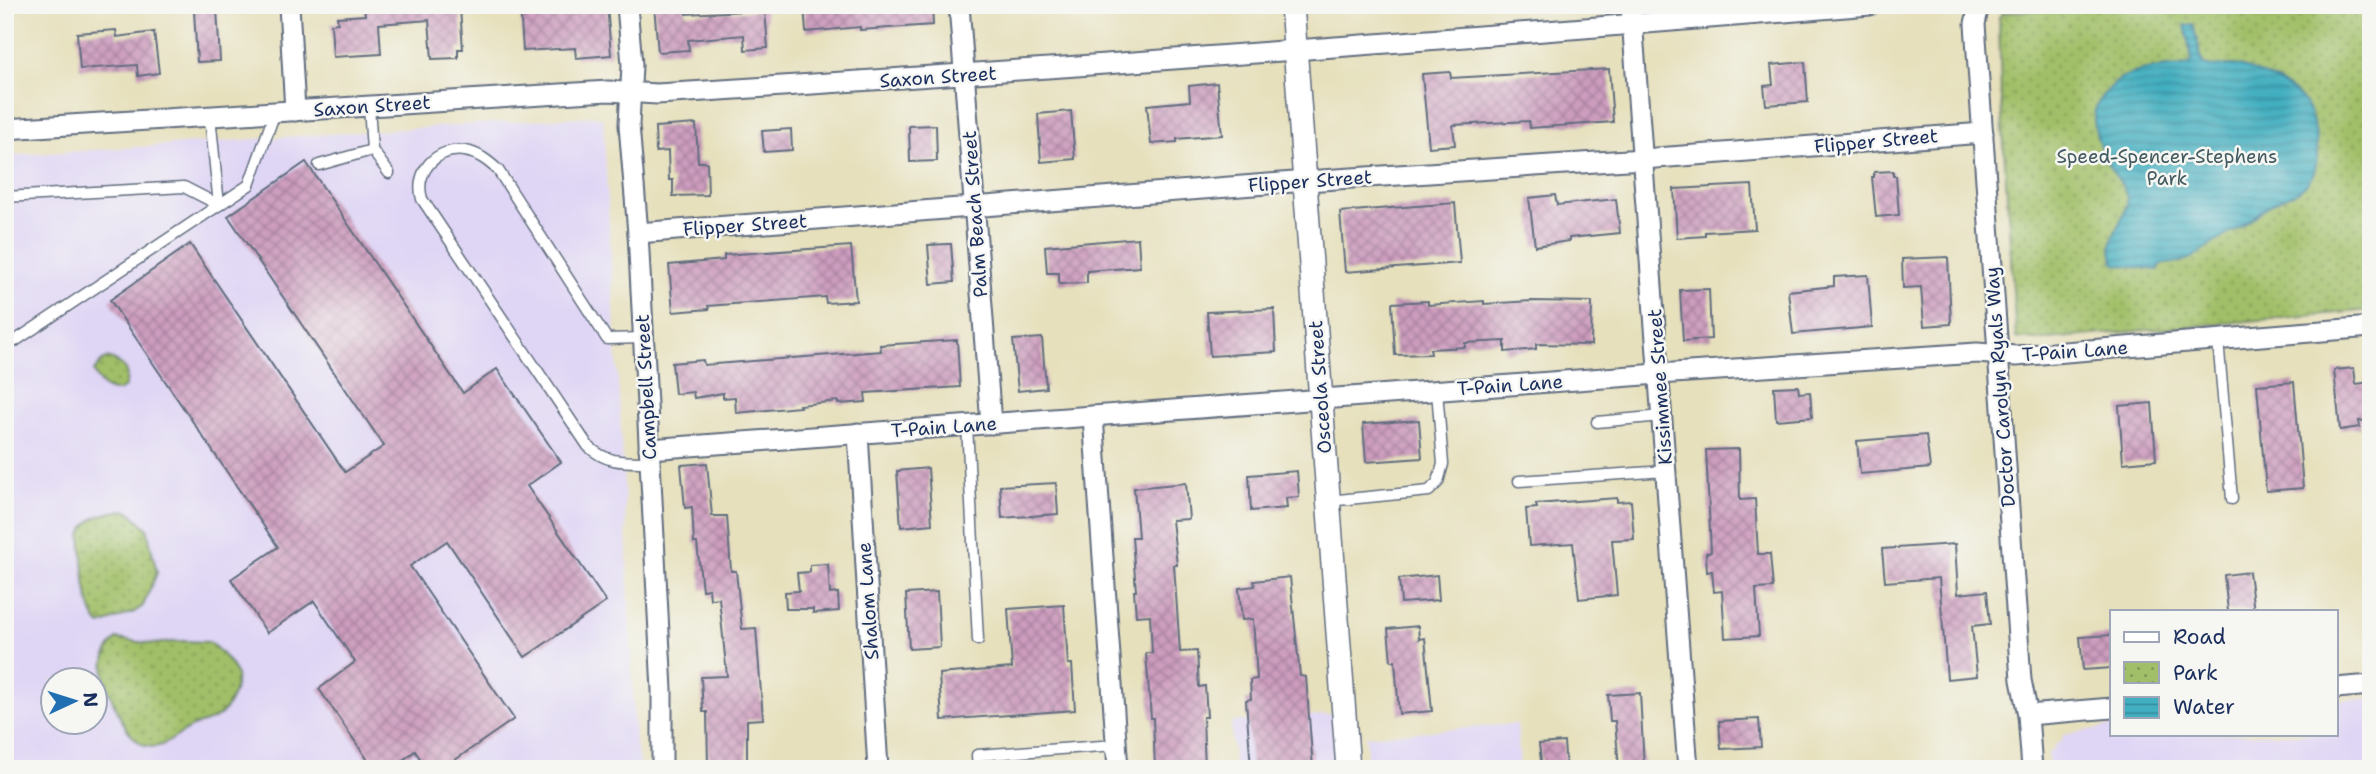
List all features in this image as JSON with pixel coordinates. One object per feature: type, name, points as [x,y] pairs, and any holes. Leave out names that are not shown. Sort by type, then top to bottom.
[{"type":"street","points":[[285,112],[289,5]]},
{"type":"street","name":"Campbell Street","points":[[627,5],[632,65],[629,125],[638,233],[663,690],[662,769]]},
{"type":"street","name":"Palm Beach Street","points":[[959,5],[991,424]]},
{"type":"street","name":"Osceola Street","points":[[1292,5],[1348,769]]},
{"type":"street","name":"Saxon Street","points":[[5,129],[608,91],[657,94],[965,75],[1296,52],[1631,15],[1870,5]]},
{"type":"street","name":"Doctor Carolyn Ryals Way","points":[[1979,5],[1975,24],[1997,355],[2021,681],[2028,715],[2032,769]]},
{"type":"street","name":"Kissimmee Street","points":[[1631,15],[1688,769]]},
{"type":"street","name":"Flipper Street","points":[[638,233],[1306,181],[1983,133]]},
{"type":"street","name":"T-Pain Lane","points":[[649,455],[858,433],[1658,374],[1964,354],[2015,356],[2371,327]]},
{"type":"street","points":[[1093,416],[1118,769]]},
{"type":"street","name":"Shalom Lane","points":[[858,433],[878,769]]},
{"type":"street","points":[[2338,688],[2371,685]]},
{"type":"street","points":[[2028,715],[2110,708]]},
{"type":"lane","points":[[369,106],[372,150],[389,173]]},
{"type":"lane","points":[[5,342],[15,341],[249,185],[285,112]]},
{"type":"lane","points":[[210,117],[219,205]]},
{"type":"lane","points":[[319,166],[372,150]]},
{"type":"lane","points":[[643,338],[607,339],[498,170],[486,160],[464,151],[452,151],[437,157],[423,169],[419,189],[422,199],[588,446],[604,459],[618,462],[649,455]]},
{"type":"lane","points":[[5,197],[184,187],[219,205]]},
{"type":"lane","points":[[2218,340],[2232,499]]},
{"type":"lane","points":[[1328,501],[1429,491],[1438,482],[1443,464],[1437,390]]},
{"type":"lane","points":[[1597,422],[1662,416]]},
{"type":"lane","points":[[967,425],[978,640]]},
{"type":"lane","points":[[1519,481],[1666,471]]},
{"type":"lane","points":[[978,769],[977,755],[1116,745]]},
{"type":"shaded area","points":[[594,116],[603,118],[624,485],[635,743],[641,769],[9,769],[5,741],[5,156]]},
{"type":"shaded area","points":[[2371,698],[2371,769],[2049,769],[2048,752],[2053,751],[2055,745],[2063,740],[2062,735],[2110,726],[2110,736],[2338,736],[2338,701]]},
{"type":"shaded area","points":[[1333,714],[1337,769],[1234,769],[1231,722]]},
{"type":"shaded area","points":[[1517,724],[1520,769],[1368,769],[1366,736]]},
{"type":"green space","name":"Speed-Spencer-Stephens Park","points":[[2098,5],[2371,5],[2371,310],[2037,340],[2016,338],[2001,100],[1999,17],[2003,13]]},
{"type":"green space","points":[[108,358],[125,368],[125,387],[118,391],[102,386],[94,371]]},
{"type":"green space","points":[[124,510],[130,512],[147,528],[157,573],[143,606],[101,625],[95,619],[88,597],[81,535],[93,520],[104,514]]},
{"type":"green space","points":[[117,639],[154,644],[209,642],[229,662],[236,675],[234,691],[227,707],[217,717],[190,728],[161,745],[155,747],[142,744],[130,734],[108,688],[108,666],[104,666],[112,644]]},
{"type":"water","points":[[2193,24],[2203,64],[2212,67],[2234,65],[2255,71],[2284,86],[2304,102],[2312,119],[2316,140],[2315,170],[2303,188],[2268,206],[2190,259],[2161,264],[2158,270],[2115,264],[2111,245],[2127,205],[2127,197],[2098,142],[2094,118],[2097,105],[2104,94],[2126,76],[2190,65],[2192,60],[2185,25]]},
{"type":"building","points":[[455,5],[455,10],[460,9],[463,49],[458,49],[458,58],[432,59],[429,20],[379,24],[381,54],[333,57],[331,24],[338,23],[337,17],[365,15],[364,7]]},
{"type":"building","points":[[520,5],[607,5],[611,55],[576,58],[575,48],[523,51]]},
{"type":"building","points":[[654,5],[685,5],[686,14],[765,10],[768,48],[745,50],[744,35],[688,40],[689,50],[658,52]]},
{"type":"building","points":[[804,5],[932,5],[933,25],[806,32]]},
{"type":"building","points":[[217,9],[220,61],[197,62],[194,11]]},
{"type":"building","points":[[116,30],[117,37],[154,32],[159,73],[138,76],[137,65],[80,69],[77,33]]},
{"type":"building","points":[[1805,62],[1808,102],[1766,105],[1764,86],[1773,85],[1771,65]]},
{"type":"building","points":[[1609,69],[1613,122],[1530,128],[1529,121],[1453,125],[1455,145],[1429,147],[1422,74],[1450,72],[1451,78]]},
{"type":"building","points":[[1217,83],[1222,135],[1151,144],[1147,105],[1190,101],[1189,86]]},
{"type":"building","points":[[1071,111],[1075,159],[1041,162],[1038,114]]},
{"type":"building","points":[[696,124],[698,162],[707,162],[708,195],[673,196],[673,180],[669,180],[668,151],[656,152],[655,127]]},
{"type":"building","points":[[936,125],[937,161],[910,162],[909,126]]},
{"type":"building","points":[[791,129],[792,150],[764,152],[762,131]]},
{"type":"building","points":[[306,162],[463,393],[497,369],[561,462],[527,486],[606,602],[525,657],[447,541],[410,566],[514,719],[442,769],[427,769],[415,751],[391,769],[374,769],[319,689],[355,662],[314,601],[267,633],[231,579],[278,547],[110,300],[190,244],[345,472],[384,446],[228,216]]},
{"type":"building","points":[[1893,171],[1893,176],[1896,176],[1899,215],[1876,217],[1872,177],[1874,172]]},
{"type":"building","points":[[1752,185],[1755,229],[1705,232],[1705,236],[1677,238],[1674,189]]},
{"type":"building","points":[[1555,195],[1557,205],[1616,199],[1620,233],[1569,238],[1569,241],[1535,246],[1529,198]]},
{"type":"building","points":[[1455,203],[1460,263],[1345,272],[1340,212]]},
{"type":"building","points":[[1138,238],[1140,267],[1087,271],[1087,283],[1059,284],[1059,273],[1047,273],[1045,246]]},
{"type":"building","points":[[951,244],[954,282],[931,284],[928,245]]},
{"type":"building","points":[[851,246],[856,301],[826,303],[825,297],[708,306],[709,309],[673,312],[669,265],[724,260],[724,255]]},
{"type":"building","points":[[1948,257],[1951,324],[1924,326],[1921,287],[1903,288],[1902,259]]},
{"type":"building","points":[[1868,275],[1872,327],[1793,334],[1788,291],[1834,286],[1834,277]]},
{"type":"building","points":[[1709,289],[1711,339],[1683,341],[1680,290]]},
{"type":"building","points":[[1428,301],[1428,305],[1484,301],[1484,304],[1532,301],[1592,302],[1591,345],[1536,344],[1536,349],[1505,352],[1505,341],[1465,343],[1465,347],[1430,349],[1431,354],[1395,355],[1392,303]]},
{"type":"building","points":[[1274,309],[1276,352],[1210,356],[1207,312]]},
{"type":"building","points":[[1042,338],[1046,388],[1018,391],[1013,340]]},
{"type":"building","points":[[957,340],[960,387],[865,393],[866,402],[838,404],[838,401],[736,413],[735,397],[723,398],[723,393],[694,398],[693,392],[675,394],[672,363],[703,360],[704,365],[881,351],[880,345]]},
{"type":"building","points":[[2354,368],[2356,384],[2371,382],[2371,420],[2359,421],[2360,427],[2340,430],[2334,370]]},
{"type":"building","points":[[2294,382],[2303,488],[2266,491],[2257,385]]},
{"type":"building","points":[[1798,386],[1799,393],[1810,392],[1812,417],[1776,420],[1774,387]]},
{"type":"building","points":[[2152,403],[2156,460],[2123,463],[2119,406]]},
{"type":"building","points":[[1419,420],[1422,458],[1366,462],[1363,424]]},
{"type":"building","points":[[1926,435],[1930,468],[1860,474],[1857,441]]},
{"type":"building","points":[[1739,449],[1740,500],[1755,499],[1758,554],[1770,554],[1773,588],[1756,589],[1759,636],[1725,638],[1722,591],[1714,592],[1712,571],[1707,572],[1706,553],[1711,552],[1706,450]]},
{"type":"building","points":[[707,463],[712,516],[727,516],[731,571],[736,571],[742,629],[756,628],[763,719],[747,720],[747,767],[708,767],[707,712],[703,712],[701,677],[727,676],[719,598],[710,599],[709,589],[702,590],[697,543],[694,543],[692,507],[685,508],[681,465]]},
{"type":"building","points":[[928,468],[932,524],[901,527],[897,471]]},
{"type":"building","points":[[1297,471],[1299,497],[1286,498],[1287,508],[1251,511],[1249,475]]},
{"type":"building","points":[[1056,483],[1058,514],[1002,518],[1000,486]]},
{"type":"building","points":[[1186,483],[1189,519],[1172,520],[1177,565],[1174,565],[1180,652],[1197,651],[1199,687],[1205,686],[1205,769],[1155,769],[1146,653],[1152,653],[1150,615],[1136,616],[1134,591],[1132,537],[1138,537],[1134,488]]},
{"type":"building","points":[[1617,498],[1617,502],[1631,501],[1634,539],[1612,540],[1617,595],[1579,599],[1573,543],[1529,546],[1526,509],[1537,508],[1536,504]]},
{"type":"building","points":[[1955,544],[1958,594],[1987,591],[1990,624],[1972,626],[1977,676],[1947,679],[1939,578],[1885,582],[1882,549]]},
{"type":"building","points":[[828,564],[830,594],[838,593],[839,611],[813,613],[813,609],[786,609],[785,592],[799,591],[797,573],[810,572],[810,565]]},
{"type":"building","points":[[2249,572],[2254,610],[2228,610],[2224,575]]},
{"type":"building","points":[[1437,575],[1439,600],[1401,603],[1399,579]]},
{"type":"building","points":[[1290,577],[1300,676],[1306,677],[1313,769],[1251,769],[1246,700],[1251,699],[1250,680],[1257,679],[1253,619],[1242,620],[1239,588],[1255,586],[1254,581]]},
{"type":"building","points":[[937,592],[940,647],[909,649],[906,594]]},
{"type":"building","points":[[1064,605],[1068,664],[1072,664],[1075,710],[942,720],[939,674],[1012,668],[1008,609]]},
{"type":"building","points":[[1418,626],[1419,639],[1425,638],[1432,711],[1399,714],[1395,661],[1391,661],[1388,629]]},
{"type":"building","points":[[2110,635],[2110,668],[2083,670],[2080,637]]},
{"type":"building","points":[[1640,693],[1644,766],[1619,768],[1615,721],[1610,721],[1608,695]]},
{"type":"building","points":[[1759,719],[1761,747],[1721,749],[1719,721]]},
{"type":"building","points":[[1564,742],[1566,769],[1542,769],[1539,744]]}]
